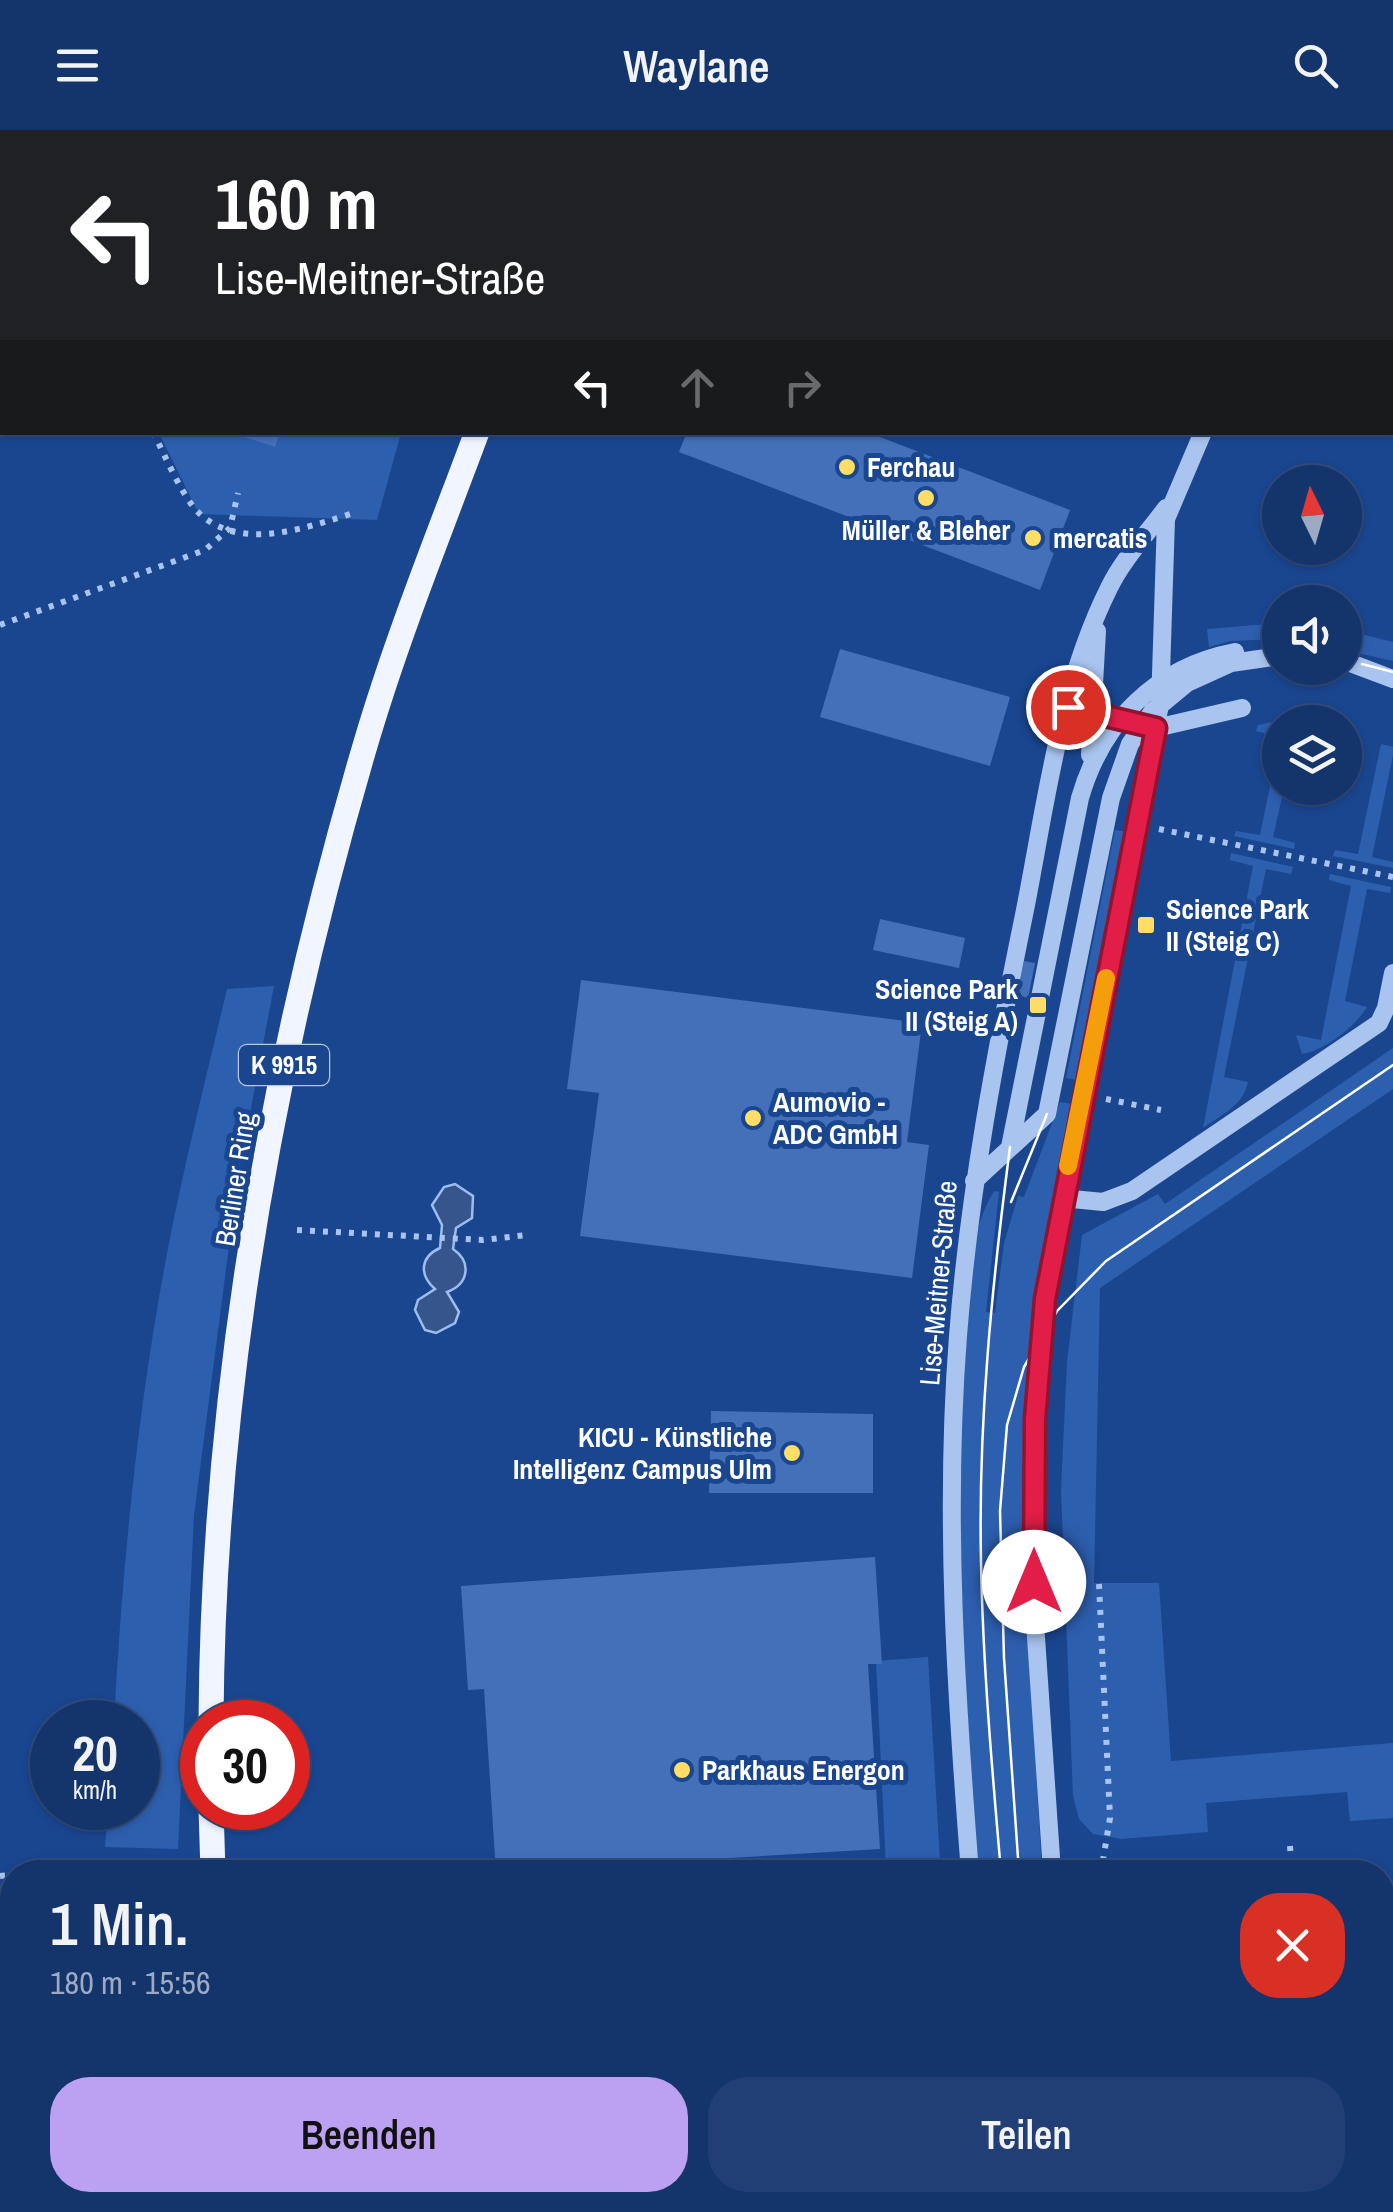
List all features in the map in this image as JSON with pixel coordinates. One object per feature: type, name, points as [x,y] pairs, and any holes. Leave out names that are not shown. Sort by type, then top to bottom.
[{"type":"main road","name":"Berliner Ring","points":[[213,1700],[223,1482],[245,1307],[292,1018],[368,737],[402,631],[476,435]]},
{"type":"main road","points":[[212,1830],[213,1860]]},
{"type":"street","name":"Lise-Meitner-Straße","points":[[969,1860],[954,1640],[952,1511],[958,1339],[974,1181],[991,1077],[1068,707],[1097,616],[1116,576],[1172,500],[1201,435]]},
{"type":"street","name":"Lise-Meitner-Straße","points":[[1051,1860],[1036,1658],[1034,1446],[1040,1336],[1149,726],[1160,705],[1163,551],[1172,500]]},
{"type":"street","points":[[1010,1147],[1096,714],[1097,616]]},
{"type":"street","points":[[1080,798],[1097,752],[1119,719],[1163,679],[1209,657],[1262,654]]},
{"type":"street","points":[[1160,705],[1207,672],[1262,658]]},
{"type":"street","points":[[1362,667],[1393,678]]},
{"type":"street","points":[[1068,707],[1149,726],[1242,708]]},
{"type":"street","points":[[974,1181],[1048,1114],[1111,798],[1120,766],[1149,726]]},
{"type":"street","points":[[1062,1198],[1094,1203],[1124,1195],[1311,1070],[1378,1022],[1393,972]]},
{"type":"path","points":[[154,435],[200,514],[230,528],[279,535],[357,512]]},
{"type":"path","points":[[0,625],[206,550],[230,528],[238,493]]},
{"type":"path","points":[[1158,829],[1393,878]]},
{"type":"path","points":[[1104,1098],[1161,1110]]},
{"type":"path","points":[[297,1230],[464,1238],[526,1235]]},
{"type":"path","points":[[1099,1584],[1110,1818],[1103,1860]]},
{"type":"path","points":[[1290,1846],[1291,1860]]},
{"type":"shaded area","points":[[160,435],[400,435],[377,520],[199,514]]},
{"type":"shaded area","points":[[1262,624],[1262,640],[1230,641],[1209,647],[1207,629]]},
{"type":"shaded area","points":[[1362,634],[1393,642],[1393,661],[1362,654]]},
{"type":"shaded area","points":[[1381,744],[1393,747],[1393,755],[1372,857],[1393,862],[1393,868],[1333,856],[1335,850],[1358,854]]},
{"type":"shaded area","points":[[1266,805],[1280,805],[1273,837],[1295,843],[1294,849],[1234,836],[1236,831],[1260,835]]},
{"type":"shaded area","points":[[1115,830],[1127,832],[1077,1080],[1066,1078]]},
{"type":"shaded area","points":[[1231,853],[1293,867],[1291,874],[1266,869],[1224,1077],[1248,1082],[1230,1109],[1203,1128],[1253,866],[1230,860]]},
{"type":"shaded area","points":[[1330,874],[1391,887],[1390,893],[1367,889],[1345,1001],[1367,1007],[1339,1036],[1302,1054],[1296,1035],[1321,1040],[1351,886],[1329,880]]},
{"type":"shaded area","points":[[274,986],[238,1177],[194,1515],[185,1700],[180,1700],[178,1849],[105,1847],[106,1830],[160,1830],[160,1700],[115,1700],[128,1532],[162,1280],[227,989]]},
{"type":"shaded area","points":[[1393,1048],[1393,1089],[1100,1288],[1094,1583],[1159,1583],[1171,1761],[1393,1743],[1393,1818],[1350,1821],[1347,1792],[1206,1803],[1208,1832],[1121,1839],[1093,1834],[1079,1819],[1073,1796],[1061,1490],[1067,1362],[1082,1235],[1158,1194],[1165,1204]]},
{"type":"shaded area","points":[[1060,1102],[1072,1104],[1036,1298],[1025,1446],[1025,1537],[1012,1537],[1013,1579],[1025,1580],[1041,1860],[978,1860],[965,1670],[961,1534],[963,1400],[972,1259],[979,1224],[994,1191],[999,1192],[986,1312],[995,1313],[1004,1243],[1018,1196],[1024,1197]]},
{"type":"shaded area","points":[[455,1184],[473,1196],[472,1218],[456,1228],[453,1249],[463,1260],[465,1272],[460,1284],[447,1292],[459,1312],[455,1323],[436,1333],[425,1330],[415,1310],[418,1300],[435,1289],[424,1272],[425,1261],[440,1248],[442,1225],[432,1205],[444,1187]]},
{"type":"shaded area","points":[[928,1657],[940,1860],[886,1860],[876,1661]]},
{"type":"building","points":[[239,435],[279,435],[275,447]]},
{"type":"building","points":[[686,435],[875,435],[1070,510],[1040,590],[679,452]]},
{"type":"building","points":[[840,649],[1010,697],[990,766],[820,717]]},
{"type":"building","points":[[880,919],[965,938],[959,968],[873,950]]},
{"type":"building","points":[[1024,961],[1035,963],[1028,998],[1017,995]]},
{"type":"building","name":"Aumovio - ADC GmbH","points":[[581,980],[922,1023],[907,1142],[929,1145],[912,1278],[580,1236],[599,1093],[567,1089]]},
{"type":"building","name":"KICU - Künstliche Intelligenz Campus Ulm","points":[[711,1411],[873,1414],[873,1493],[709,1493]]},
{"type":"building","name":"Parkhaus Energon","points":[[875,1557],[882,1664],[868,1664],[880,1849],[696,1860],[495,1860],[484,1689],[468,1690],[461,1586]]},
{"type":"tram line","points":[[1362,664],[1393,672]]},
{"type":"tram line","points":[[1018,1860],[1004,1658],[1000,1511],[1007,1425],[1024,1367],[1057,1311],[1106,1261],[1393,1065]]},
{"type":"tram line","points":[[1011,1202],[1047,1114]]},
{"type":"tram line","points":[[1000,1860],[986,1679],[981,1510],[988,1354],[1010,1147]]},
{"type":"slow traffic","points":[[1068,1166],[1106,978]]},
{"type":"place","name":"Ferchau","points":[[847,467]]},
{"type":"place","name":"Müller & Bleher","points":[[926,498]]},
{"type":"place","name":"mercatis","points":[[1033,538]]},
{"type":"place","name":"Science Park II (Steig C)","points":[[1146,925]]},
{"type":"place","name":"Science Park II (Steig A)","points":[[1038,1005]]},
{"type":"place","name":"Aumovio - ADC GmbH","points":[[753,1118]]},
{"type":"place","name":"KICU - Künstliche Intelligenz Campus Ulm","points":[[792,1453]]},
{"type":"place","name":"Parkhaus Energon","points":[[682,1770]]},
{"type":"route","points":[[1034,1582],[1035,1419],[1050,1262],[1156,728],[1068,707]]}]
